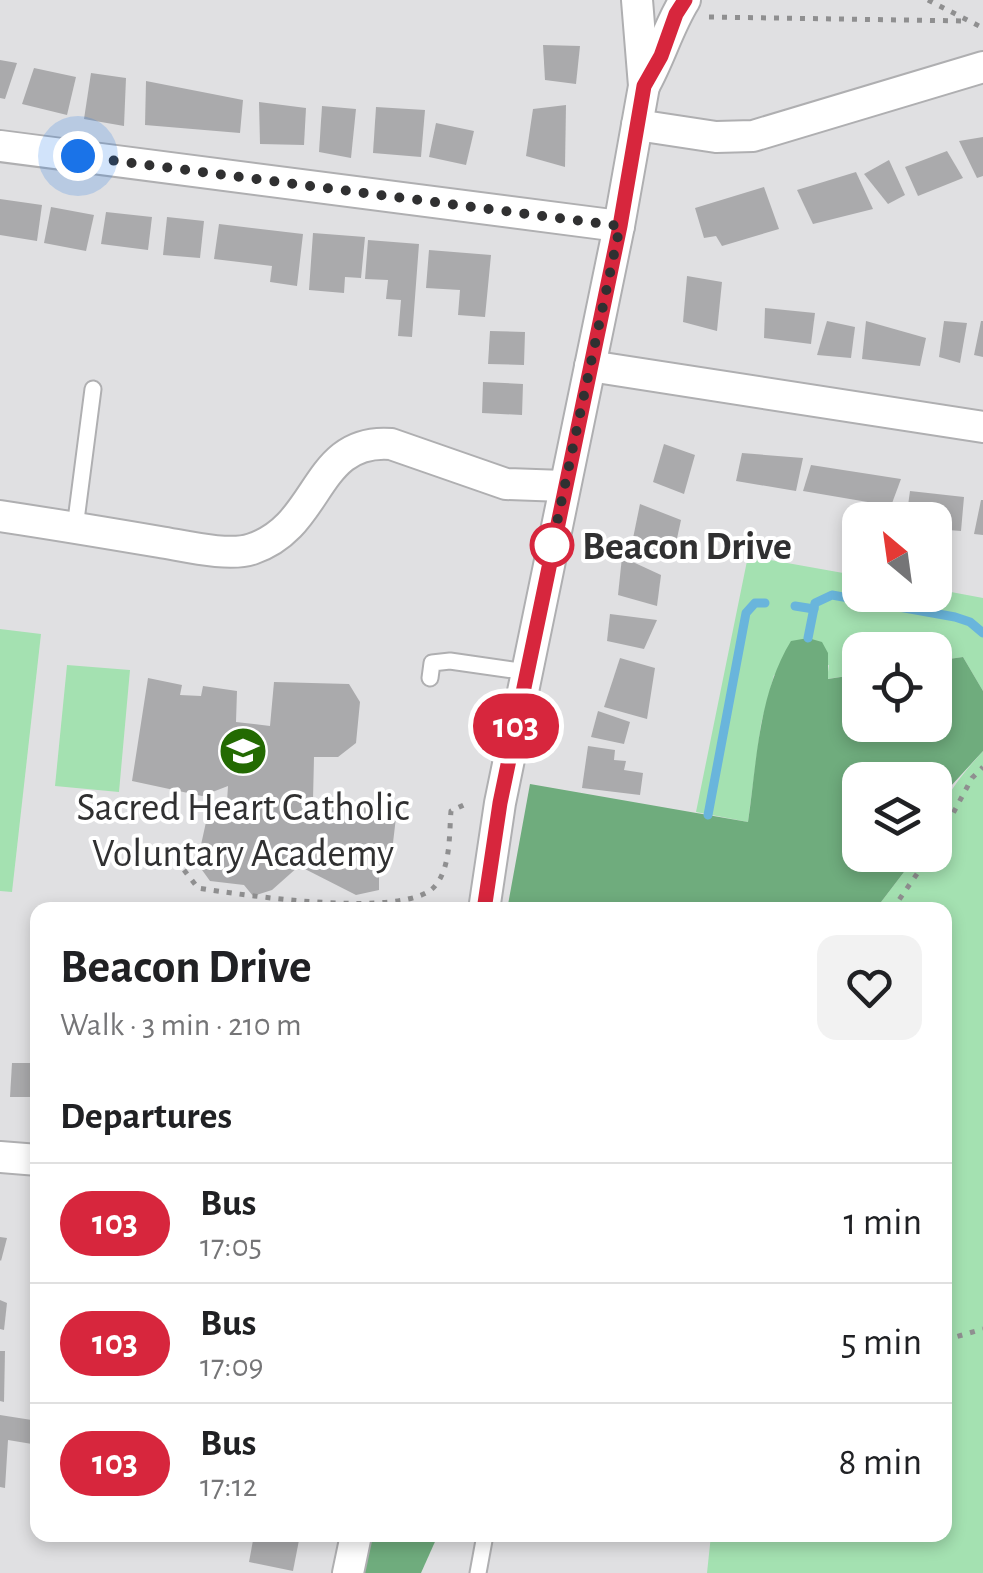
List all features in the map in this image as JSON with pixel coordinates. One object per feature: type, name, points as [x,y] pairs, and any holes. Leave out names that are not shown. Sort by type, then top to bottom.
[{"type":"street","points":[[485,902],[500,803],[620,226],[644,86],[637,0]]},
{"type":"street","points":[[644,86],[661,56],[676,14],[690,9]]},
{"type":"street","points":[[637,124],[716,137],[752,136],[983,67]]},
{"type":"street","points":[[0,146],[620,226]]},
{"type":"street","points":[[590,366],[983,427]]},
{"type":"street","points":[[0,516],[204,549],[247,551],[275,540],[302,514],[340,459],[356,446],[373,443],[391,444],[506,484],[564,486]]},
{"type":"street","points":[[0,1156],[30,1159]]},
{"type":"street","points":[[348,1573],[355,1542]]},
{"type":"lane","points":[[75,528],[92,389]]},
{"type":"lane","points":[[430,678],[432,663],[450,661],[527,672]]},
{"type":"lane","points":[[481,1573],[484,1542]]},
{"type":"path","points":[[928,0],[983,28]]},
{"type":"path","points":[[690,9],[970,21]]},
{"type":"path","points":[[952,816],[972,778],[983,767]]},
{"type":"path","points":[[184,870],[198,888],[235,894],[346,902],[412,901],[433,889],[445,870],[451,811],[478,799]]},
{"type":"path","points":[[898,902],[918,872]]},
{"type":"path","points":[[952,1338],[983,1329]]},
{"type":"green space","points":[[748,556],[842,573],[842,612],[952,612],[952,592],[983,598],[983,691],[963,657],[952,659],[952,632],[842,632],[842,677],[827,679],[829,665],[774,675],[761,724],[748,822],[696,812]]},
{"type":"green space","points":[[0,629],[41,634],[12,892],[0,891]]},
{"type":"green space","points":[[808,638],[822,642],[828,653],[828,679],[842,677],[842,742],[952,742],[952,659],[963,657],[983,691],[983,751],[952,785],[952,762],[842,762],[842,872],[904,872],[881,902],[508,902],[530,784],[748,822],[760,729],[780,662],[791,641]]},
{"type":"green space","points":[[67,665],[130,670],[119,792],[55,786]]},
{"type":"green space","points":[[983,751],[983,1573],[707,1573],[710,1542],[952,1542],[952,902],[881,902],[904,872],[952,872],[952,790]]},
{"type":"green space","points":[[356,1542],[435,1542],[421,1573],[349,1573]]},
{"type":"building","points":[[543,45],[580,46],[576,84],[545,80]]},
{"type":"building","points":[[0,60],[17,63],[5,99],[0,98]]},
{"type":"building","points":[[34,68],[76,77],[67,115],[22,104]]},
{"type":"building","points":[[91,73],[126,78],[124,126],[84,119]]},
{"type":"building","points":[[146,81],[243,100],[240,133],[145,125]]},
{"type":"building","points":[[259,102],[306,108],[304,145],[260,144]]},
{"type":"building","points":[[566,105],[565,167],[526,156],[533,109]]},
{"type":"building","points":[[322,106],[356,109],[351,158],[319,152]]},
{"type":"building","points":[[376,107],[425,110],[421,157],[373,153]]},
{"type":"building","points":[[436,123],[474,131],[466,165],[429,157]]},
{"type":"building","points":[[983,137],[983,176],[977,178],[959,141]]},
{"type":"building","points":[[947,151],[963,178],[918,196],[905,167]]},
{"type":"building","points":[[889,160],[905,195],[888,204],[864,174]]},
{"type":"building","points":[[856,172],[873,209],[813,224],[797,190]]},
{"type":"building","points":[[764,187],[779,229],[722,246],[716,236],[704,238],[695,208]]},
{"type":"building","points":[[0,199],[42,205],[37,241],[0,235]]},
{"type":"building","points":[[51,207],[94,215],[86,251],[44,243]]},
{"type":"building","points":[[106,212],[152,217],[148,250],[101,244]]},
{"type":"building","points":[[167,217],[204,221],[200,258],[163,255]]},
{"type":"building","points":[[219,224],[303,234],[297,286],[270,282],[272,266],[214,259]]},
{"type":"building","points":[[313,233],[365,237],[361,278],[345,277],[344,293],[309,290]]},
{"type":"building","points":[[368,240],[419,244],[412,337],[398,336],[401,300],[386,299],[388,280],[365,279]]},
{"type":"building","points":[[429,250],[491,255],[485,317],[458,315],[460,290],[426,288]]},
{"type":"building","points":[[687,276],[722,282],[717,331],[683,322]]},
{"type":"building","points":[[765,308],[815,313],[811,344],[764,338]]},
{"type":"building","points":[[827,321],[855,327],[851,358],[817,355]]},
{"type":"building","points":[[866,321],[926,338],[920,366],[862,359]]},
{"type":"building","points":[[944,321],[967,323],[960,363],[939,357]]},
{"type":"building","points":[[983,321],[983,357],[974,355]]},
{"type":"building","points":[[490,331],[525,332],[524,365],[488,364]]},
{"type":"building","points":[[483,382],[523,384],[522,415],[482,413]]},
{"type":"building","points":[[664,444],[695,455],[684,494],[653,482]]},
{"type":"building","points":[[742,453],[803,458],[796,491],[736,481]]},
{"type":"building","points":[[811,465],[901,479],[892,502],[868,502],[803,491]]},
{"type":"building","points":[[910,491],[964,497],[961,531],[952,530],[952,502],[908,502]]},
{"type":"building","points":[[983,500],[983,535],[974,534]]},
{"type":"building","points":[[640,504],[681,520],[673,557],[631,548]]},
{"type":"building","points":[[622,557],[661,575],[657,606],[618,595]]},
{"type":"building","points":[[610,614],[657,620],[644,649],[607,641]]},
{"type":"building","points":[[620,658],[655,668],[647,719],[604,707]]},
{"type":"building","points":[[148,678],[182,685],[180,695],[201,696],[203,686],[237,691],[236,722],[270,726],[274,682],[349,684],[360,702],[356,743],[338,757],[314,757],[313,800],[397,809],[390,868],[379,876],[379,890],[356,895],[299,866],[272,890],[253,896],[244,885],[210,881],[197,863],[208,813],[226,817],[228,786],[202,796],[132,781]]},
{"type":"building","points":[[598,711],[630,722],[624,744],[591,737]]},
{"type":"building","points":[[588,746],[615,750],[614,760],[626,761],[624,770],[643,773],[640,795],[582,788]]},
{"type":"building","points":[[12,1063],[30,1063],[30,1097],[10,1097]]},
{"type":"building","points":[[0,1237],[7,1238],[1,1261],[0,1260]]},
{"type":"building","points":[[0,1300],[7,1303],[4,1330],[0,1329]]},
{"type":"building","points":[[0,1351],[5,1351],[4,1402],[0,1401]]},
{"type":"building","points":[[0,1415],[30,1420],[30,1444],[8,1440],[5,1488],[0,1487]]},
{"type":"building","points":[[253,1542],[299,1542],[293,1571],[249,1562]]},
{"type":"waterway","points":[[808,638],[815,603],[832,595],[955,617],[970,622],[983,633]]},
{"type":"waterway","points":[[708,815],[746,613],[755,603],[765,603]]},
{"type":"waterway","points":[[795,606],[814,609]]},
{"type":"bus line","name":"103","points":[[485,902],[500,803],[620,226],[644,86],[685,0]]},
{"type":"place","name":"Beacon Drive","points":[[552,545]]},
{"type":"place","name":"Sacred Heart Catholic Voluntary Academy","points":[[243,751]]},
{"type":"route","points":[[78,156],[620,226],[549,560],[552,545]]}]
